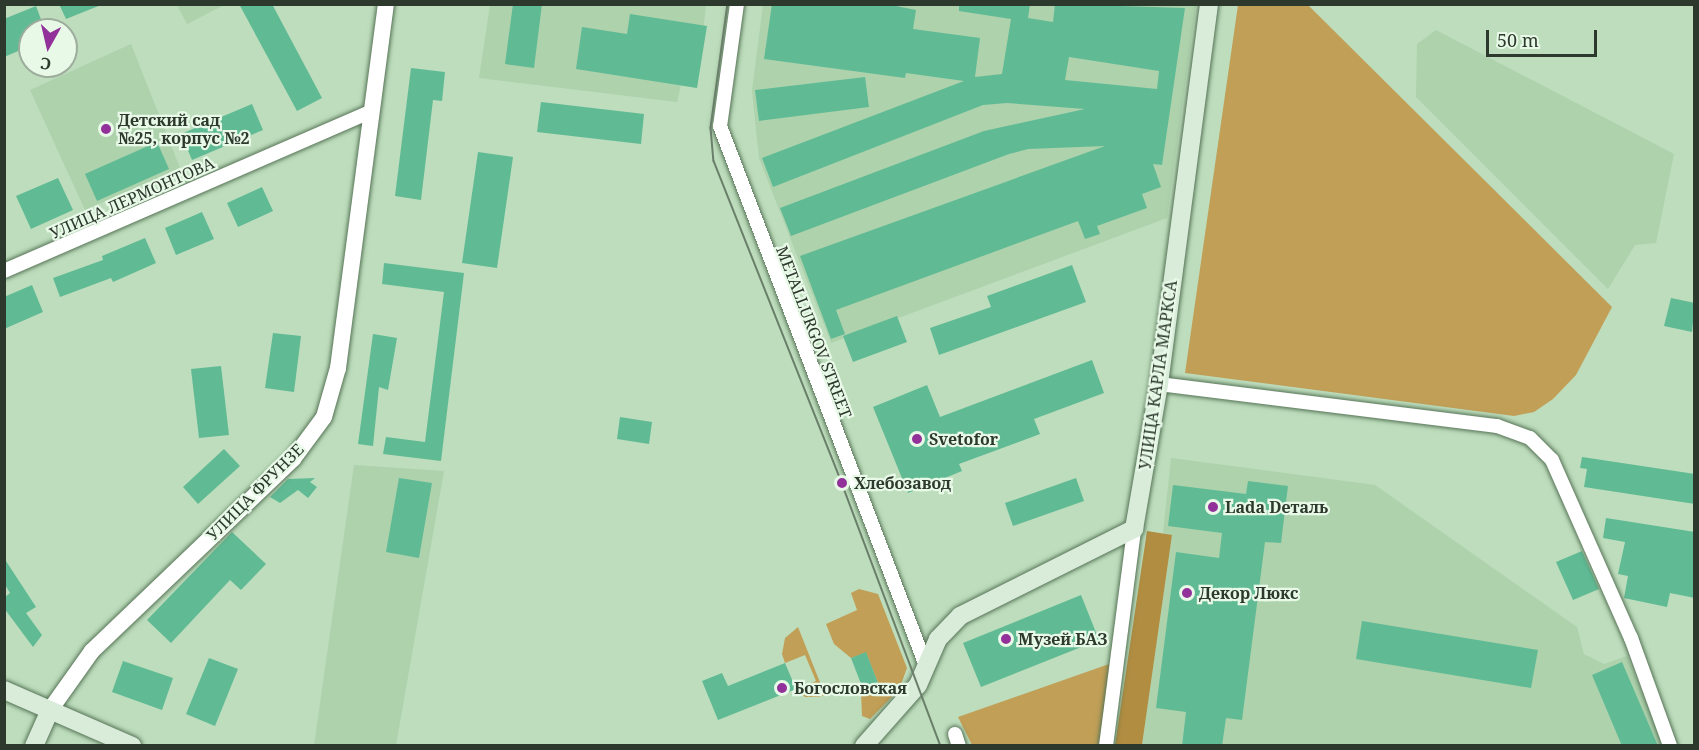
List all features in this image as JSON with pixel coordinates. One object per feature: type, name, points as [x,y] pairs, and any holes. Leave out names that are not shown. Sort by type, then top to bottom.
[{"type":"main road","name":"УЛИЦА КАРЛА МАРКСА","points":[[1134,529],[1159,384],[1209,4]]},
{"type":"main road","points":[[864,746],[918,685],[925,663],[941,635],[960,616],[1134,529]]},
{"type":"main road","points":[[4,690],[132,746]]},
{"type":"main road","name":"УЛИЦА ФРУНЗЕ","points":[[34,746],[50,710]]},
{"type":"street","name":"УЛИЦА ФРУНЗЕ","points":[[50,710],[92,651],[293,459],[324,417],[338,368],[386,4]]},
{"type":"street","name":"METALLURGOV STREET","points":[[737,4],[720,126],[925,663]]},
{"type":"street","name":"УЛИЦА ЛЕРМОНТОВА","points":[[4,271],[372,111]]},
{"type":"street","points":[[1159,384],[1497,426],[1530,438],[1552,460],[1631,638],[1670,746]]},
{"type":"street","name":"УЛИЦА КАРЛА МАРКСА","points":[[1106,746],[1134,529]]},
{"type":"shaded area","points":[[177,5],[224,5],[187,24]]},
{"type":"shaded area","points":[[490,5],[706,5],[697,88],[681,85],[677,102],[479,78]]},
{"type":"shaded area","points":[[763,5],[1196,5],[1167,218],[831,343],[759,158],[752,91]]},
{"type":"shaded area","points":[[1238,5],[1308,5],[1612,307],[1576,375],[1553,399],[1534,412],[1514,416],[1185,373]]},
{"type":"shaded area","points":[[1436,30],[1674,154],[1656,243],[1635,245],[1608,289],[1416,97],[1417,44]]},
{"type":"shaded area","name":"Детский сад №25, корпус №2","points":[[131,44],[180,168],[85,210],[30,90],[56,78],[78,78],[78,68]]},
{"type":"shaded area","points":[[1171,458],[1375,485],[1577,627],[1584,654],[1604,664],[1627,656],[1664,745],[1142,746],[1172,536],[1163,533]]},
{"type":"shaded area","points":[[354,465],[444,471],[396,745],[314,746]]},
{"type":"shaded area","points":[[1147,531],[1172,535],[1142,745],[1115,745]]},
{"type":"shaded area","points":[[859,589],[878,594],[907,668],[899,690],[870,719],[862,716],[861,691],[878,683],[866,653],[851,658],[834,644],[826,624],[857,610],[851,593]]},
{"type":"shaded area","points":[[798,627],[825,695],[805,697],[796,689],[816,681],[805,655],[785,663],[782,654],[785,638]]},
{"type":"shaded area","points":[[1112,663],[1099,745],[972,745],[958,717]]},
{"type":"building","points":[[59,4],[101,4],[68,18],[66,18]]},
{"type":"building","points":[[239,4],[272,4],[322,98],[297,111]]},
{"type":"building","points":[[513,4],[542,4],[534,68],[505,64]]},
{"type":"building","points":[[772,4],[886,4],[916,10],[913,29],[980,38],[975,77],[1002,74],[1011,19],[959,11],[959,4],[1030,4],[1028,18],[1053,22],[1055,4],[1185,8],[1162,165],[1153,164],[1161,187],[1142,194],[1147,208],[1097,226],[1100,234],[1085,239],[1078,221],[836,310],[845,334],[831,339],[800,256],[1105,146],[1028,149],[1009,154],[791,236],[780,208],[984,131],[1085,109],[1007,103],[983,105],[773,187],[762,158],[964,81],[906,73],[905,78],[764,59]],"holes":[[[1069,57],[1159,71],[1157,89],[1065,80]]]},
{"type":"building","points":[[36,6],[40,18],[18,18],[18,51],[4,57],[4,19]]},
{"type":"building","points":[[630,14],[707,26],[697,88],[576,69],[582,27],[627,34]]},
{"type":"building","points":[[411,68],[445,72],[442,101],[433,100],[421,200],[395,196]]},
{"type":"building","points":[[865,77],[869,107],[759,121],[755,90]]},
{"type":"building","points":[[541,102],[644,114],[641,144],[537,132]]},
{"type":"building","points":[[252,104],[263,130],[192,160],[181,134]]},
{"type":"building","points":[[157,142],[169,169],[97,201],[85,174]]},
{"type":"building","points":[[478,152],[513,157],[497,268],[462,263]]},
{"type":"building","points":[[58,178],[73,210],[31,229],[16,196]]},
{"type":"building","points":[[262,187],[273,211],[238,227],[227,203]]},
{"type":"building","points":[[202,212],[214,239],[176,255],[165,228]]},
{"type":"building","points":[[145,238],[156,263],[113,282],[111,278],[60,297],[53,278],[103,260],[102,256]]},
{"type":"building","points":[[384,263],[464,273],[441,461],[383,454],[386,437],[425,442],[444,292],[382,284]]},
{"type":"building","points":[[1072,265],[1086,302],[939,355],[930,328],[991,307],[987,296]]},
{"type":"building","points":[[32,285],[43,312],[4,329],[4,297]]},
{"type":"building","points":[[1671,298],[1695,303],[1692,332],[1664,326]]},
{"type":"building","points":[[897,316],[907,342],[853,362],[843,336]]},
{"type":"building","points":[[273,333],[301,336],[294,392],[265,388]]},
{"type":"building","points":[[373,334],[397,338],[388,390],[379,387],[373,446],[358,444]]},
{"type":"building","points":[[1092,360],[1104,393],[1034,419],[1040,434],[959,464],[962,471],[908,493],[873,407],[927,385],[940,417]]},
{"type":"building","points":[[221,366],[229,435],[199,438],[191,369]]},
{"type":"building","points":[[620,417],[652,422],[649,444],[617,439]]},
{"type":"building","points":[[224,449],[240,466],[198,504],[183,487]]},
{"type":"building","points":[[1582,457],[1695,474],[1695,504],[1584,487],[1587,469],[1580,468]]},
{"type":"building","points":[[315,478],[310,482],[317,487],[308,498],[298,490],[280,503],[270,497],[288,479]]},
{"type":"building","points":[[399,478],[432,483],[419,558],[386,552]]},
{"type":"building","points":[[1076,478],[1084,501],[1013,526],[1005,503]]},
{"type":"building","points":[[1248,481],[1288,486],[1281,543],[1265,542],[1242,720],[1226,718],[1222,746],[1182,746],[1186,712],[1156,708],[1176,552],[1219,558],[1222,533],[1168,526],[1173,485],[1246,494]]},
{"type":"building","points":[[1606,518],[1695,532],[1695,598],[1670,593],[1667,607],[1624,598],[1628,576],[1618,574],[1625,542],[1603,538]]},
{"type":"building","points":[[232,532],[266,564],[241,590],[230,580],[171,643],[147,620]]},
{"type":"building","points":[[1582,551],[1599,589],[1573,600],[1556,562]]},
{"type":"building","points":[[4,558],[36,607],[26,613],[42,635],[33,647],[4,608],[4,598],[10,593],[4,583]]},
{"type":"building","points":[[1081,595],[1099,640],[981,687],[963,643]]},
{"type":"building","points":[[1362,621],[1538,650],[1531,688],[1356,659]]},
{"type":"building","points":[[866,652],[878,683],[863,689],[851,658]]},
{"type":"building","points":[[209,658],[238,669],[215,726],[186,714]]},
{"type":"building","points":[[123,661],[173,678],[162,710],[112,692]]},
{"type":"building","points":[[1622,662],[1658,746],[1622,746],[1592,675]]},
{"type":"building","points":[[785,663],[796,689],[718,720],[702,681],[722,673],[728,686]]},
{"type":"tram line","points":[[728,4],[711,128],[714,161],[842,483],[941,746]]},
{"type":"place","name":"Детский сад №25, корпус №2","points":[[106,129]]},
{"type":"place","name":"Svetofor","points":[[917,439]]},
{"type":"place","name":"Хлебозавод","points":[[842,483]]},
{"type":"place","name":"Lada Dеталь","points":[[1213,507]]},
{"type":"place","name":"Декор Люкс","points":[[1187,593]]},
{"type":"place","name":"Музей БАЗ","points":[[1006,639]]},
{"type":"place","name":"Богословская","points":[[782,688]]}]
